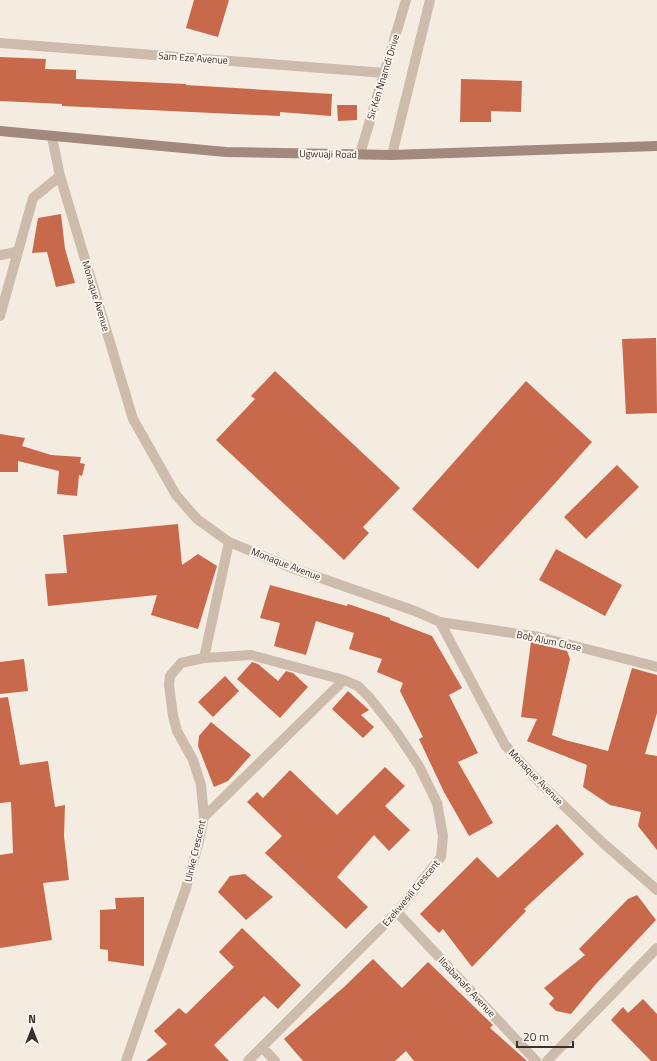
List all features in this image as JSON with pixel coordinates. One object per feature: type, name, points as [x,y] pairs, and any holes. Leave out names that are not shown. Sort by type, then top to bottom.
[{"type":"main road","name":"Ugwuaji Road","points":[[0,131],[226,152],[360,154],[392,156],[657,146]]},
{"type":"street","name":"Sir Ken Nnamdi Drive","points":[[360,154],[406,0]]},
{"type":"street","points":[[392,156],[430,0]]},
{"type":"street","name":"Sam Eze Avenue","points":[[0,43],[385,73]]},
{"type":"street","name":"Monaque Avenue","points":[[52,137],[60,176],[133,419],[176,495],[197,519],[229,542],[292,568],[415,611],[440,622],[505,745],[539,782],[603,843],[657,890]]},
{"type":"street","points":[[0,316],[16,252],[33,198],[60,176]]},
{"type":"street","points":[[0,255],[16,252]]},
{"type":"street","points":[[204,658],[229,542]]},
{"type":"street","name":"Bob Alum Close","points":[[440,622],[539,637],[657,667]]},
{"type":"street","name":"Ezekwesili Crescent","points":[[204,658],[251,655],[344,680],[358,686],[370,698],[395,730],[419,766],[437,803],[443,836],[441,857],[397,912],[248,1061]]},
{"type":"street","name":"Ulrike Crescent","points":[[126,1061],[186,888],[200,841],[204,817],[197,770],[177,731],[173,716],[169,685],[170,676],[181,664],[204,658]]},
{"type":"street","points":[[204,817],[344,680]]},
{"type":"street","name":"Iloabanafo Avenue","points":[[397,912],[536,1061]]},
{"type":"street","points":[[547,1061],[657,948]]},
{"type":"street","points":[[262,1047],[274,1061]]},
{"type":"building","points":[[194,0],[229,0],[218,37],[186,28]]},
{"type":"building","points":[[0,57],[46,59],[45,69],[76,70],[76,79],[186,84],[332,94],[331,116],[280,112],[280,116],[62,106],[62,104],[0,101]]},
{"type":"building","points":[[461,79],[522,81],[521,112],[491,111],[491,122],[460,122]]},
{"type":"building","points":[[337,105],[357,105],[357,120],[338,121]]},
{"type":"building","points":[[61,214],[65,249],[75,283],[56,287],[47,252],[32,253],[38,218]]},
{"type":"building","points":[[656,338],[657,413],[626,414],[622,339]]},
{"type":"building","points":[[275,371],[400,488],[363,527],[369,533],[344,560],[216,440],[255,399],[251,396]]},
{"type":"building","points":[[526,381],[592,442],[478,569],[412,509]]},
{"type":"building","points":[[0,434],[25,438],[22,446],[51,455],[81,457],[80,463],[85,464],[82,476],[79,475],[77,496],[57,494],[59,471],[18,461],[18,472],[0,472]]},
{"type":"building","points":[[617,465],[639,487],[586,539],[564,517]]},
{"type":"building","points":[[178,524],[182,565],[198,554],[217,566],[198,629],[151,615],[157,595],[48,606],[45,574],[67,573],[63,535]]},
{"type":"building","points":[[556,549],[622,585],[605,616],[539,580]]},
{"type":"building","points":[[270,585],[347,606],[348,604],[390,618],[390,620],[432,636],[462,688],[449,695],[478,753],[458,762],[493,823],[469,836],[444,792],[419,739],[423,737],[400,691],[403,683],[377,672],[382,659],[349,649],[354,633],[316,621],[306,655],[274,646],[280,623],[260,618]]},
{"type":"building","points":[[531,642],[567,651],[570,659],[552,735],[565,740],[608,751],[632,668],[657,675],[657,713],[645,754],[657,756],[657,850],[638,826],[641,812],[610,805],[583,787],[587,765],[527,741],[537,719],[521,717]]},
{"type":"building","points":[[24,659],[28,691],[0,694],[0,662]]},
{"type":"building","points":[[252,662],[258,664],[278,681],[286,671],[293,673],[308,687],[280,718],[237,679]]},
{"type":"building","points":[[225,676],[239,691],[213,717],[198,702]]},
{"type":"building","points":[[348,691],[369,710],[361,715],[374,727],[363,738],[332,709]]},
{"type":"building","points":[[8,697],[20,765],[48,761],[55,807],[65,805],[64,836],[69,880],[43,883],[52,940],[0,948],[0,855],[13,853],[11,802],[0,803],[0,698]]},
{"type":"building","points":[[211,722],[251,755],[228,781],[214,787],[198,746],[199,736]]},
{"type":"building","points":[[385,767],[405,786],[385,806],[410,830],[389,851],[374,835],[337,877],[368,907],[346,929],[265,853],[282,836],[247,802],[257,792],[263,798],[290,770],[337,815]]},
{"type":"building","points":[[557,824],[584,854],[524,909],[526,911],[472,967],[443,929],[439,933],[420,914],[477,857],[498,878]]},
{"type":"building","points":[[245,874],[273,897],[246,920],[218,892],[230,876]]},
{"type":"building","points":[[637,895],[656,920],[595,985],[571,1014],[556,1011],[549,1004],[554,998],[544,988],[585,955],[579,949],[628,899]]},
{"type":"building","points":[[144,897],[144,966],[108,961],[108,950],[100,949],[100,910],[116,909],[115,898]]},
{"type":"building","points":[[242,928],[301,985],[278,1009],[264,996],[214,1045],[229,1061],[146,1061],[167,1044],[154,1031],[179,1008],[186,1014],[234,967],[219,952]]},
{"type":"building","points":[[373,959],[402,988],[428,962],[493,1025],[490,1028],[527,1061],[414,1061],[406,1051],[395,1061],[303,1061],[284,1039],[344,987]]},
{"type":"building","points":[[643,999],[657,1014],[657,1061],[651,1061],[611,1020],[623,1007],[628,1013]]}]
